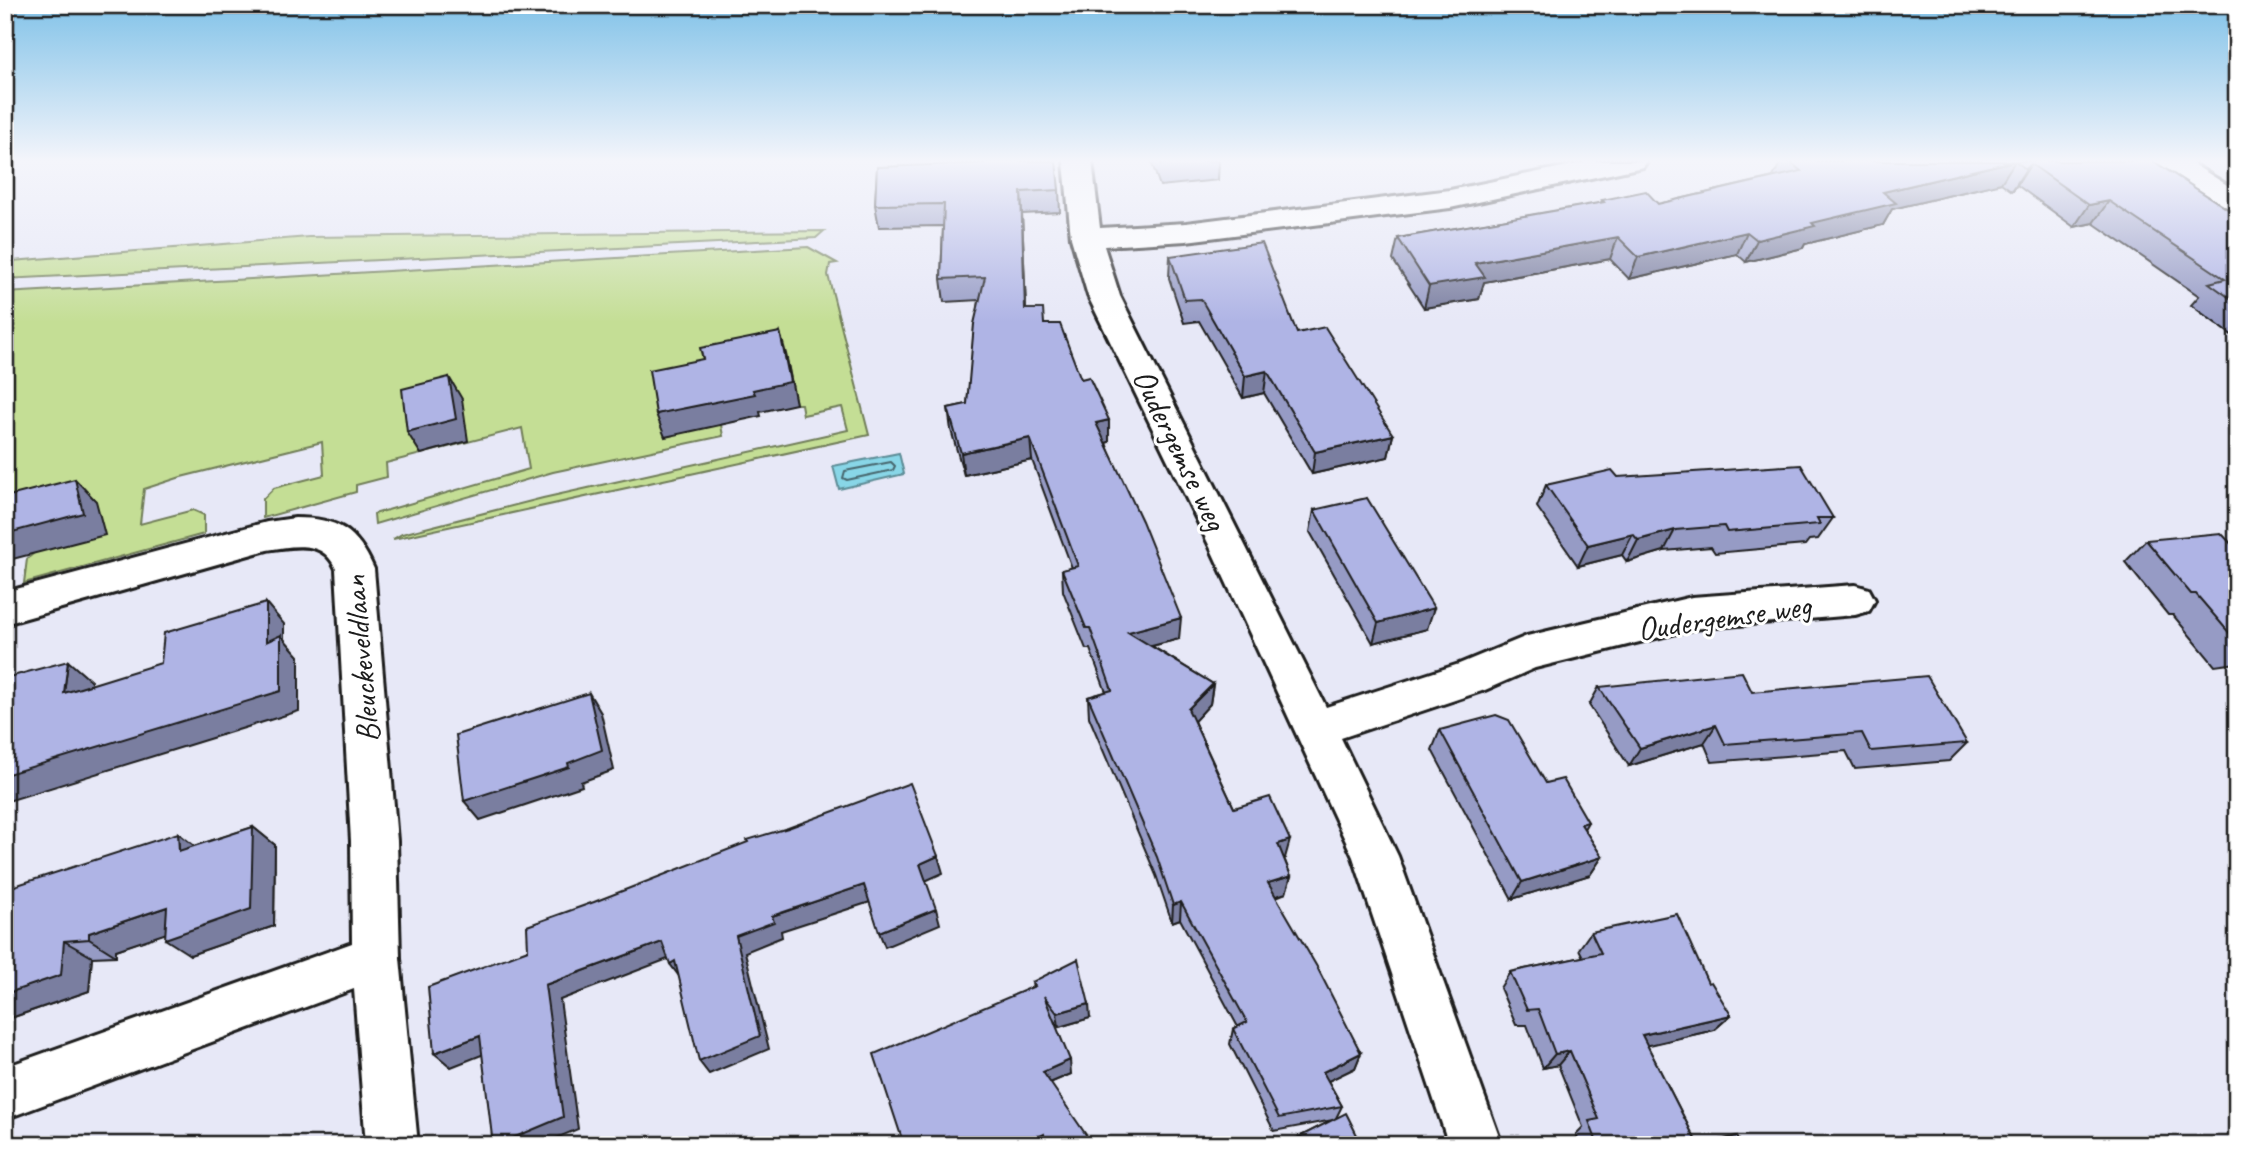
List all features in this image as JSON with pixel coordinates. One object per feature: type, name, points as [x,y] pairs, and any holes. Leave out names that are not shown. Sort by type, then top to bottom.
[{"type":"street","name":"Oudergemse weg","points":[[1084,215],[1086,238],[1104,296],[1229,547],[1375,856],[1476,1145]]},
{"type":"street","points":[[1086,238],[1186,232],[1325,215]]},
{"type":"street","name":"Bleuckeveldlaan","points":[[5,608],[267,536],[295,531],[317,533],[335,538],[344,546],[355,569],[374,841],[376,958],[392,1145]]},
{"type":"street","name":"Oudergemse weg","points":[[1315,728],[1470,678],[1527,653],[1692,613],[1855,600]]},
{"type":"street","points":[[5,1093],[376,958]]},
{"type":"green space","points":[[824,231],[816,238],[5,279],[5,271],[12,261],[309,237]]},
{"type":"green space","points":[[808,247],[837,263],[830,264],[828,275],[869,435],[393,539],[402,534],[543,498],[848,430],[842,407],[803,415],[801,404],[796,404],[786,355],[721,425],[723,436],[553,472],[375,524],[374,514],[529,469],[522,428],[386,463],[387,477],[356,485],[356,492],[263,518],[263,499],[274,488],[324,475],[322,442],[181,477],[144,489],[140,524],[193,510],[204,515],[204,534],[24,583],[27,559],[33,554],[5,524],[5,293]]},
{"type":"water","points":[[899,453],[904,474],[839,489],[833,466]]},
{"type":"building","points":[[944,215],[1022,215],[1025,309],[1043,309],[1044,324],[1060,324],[1081,379],[1089,377],[1109,420],[1096,423],[1142,521],[1181,618],[1128,632],[1213,684],[1188,709],[1234,808],[1270,797],[1290,840],[1278,844],[1291,876],[1268,883],[1317,967],[1361,1053],[1323,1072],[1342,1106],[1279,1118],[1233,1029],[1247,1022],[1181,902],[1173,905],[1157,857],[1088,697],[1112,690],[1090,628],[1086,628],[1062,570],[1078,566],[1030,438],[961,453],[948,408],[967,404],[974,324],[985,277],[941,279]]},
{"type":"building","points":[[1532,215],[1847,215],[1812,223],[1815,226],[1757,240],[1747,232],[1638,257],[1618,237],[1475,263],[1485,277],[1429,286],[1398,238]]},
{"type":"building","points":[[2129,215],[2237,215],[2237,303],[2209,283],[2225,279]]},
{"type":"building","points":[[1262,243],[1297,333],[1325,327],[1393,435],[1315,452],[1267,371],[1245,376],[1201,299],[1185,300],[1170,256]]},
{"type":"building","points":[[780,332],[790,382],[753,390],[755,394],[656,414],[649,370],[703,359],[700,348]]},
{"type":"building","points":[[449,377],[456,419],[407,432],[402,389]]},
{"type":"building","points":[[1801,465],[1833,518],[1817,518],[1820,524],[1727,532],[1724,526],[1675,530],[1638,540],[1633,534],[1588,545],[1546,485],[1612,470],[1618,477]]},
{"type":"building","points":[[75,479],[83,513],[5,534],[5,497]]},
{"type":"building","points":[[1367,498],[1434,608],[1378,623],[1314,510]]},
{"type":"building","points":[[2221,533],[2237,550],[2237,642],[2196,594],[2191,594],[2146,540]]},
{"type":"building","points":[[266,603],[266,642],[281,635],[281,691],[5,775],[5,678],[68,661],[64,693],[161,663],[164,633]]},
{"type":"building","points":[[1742,672],[1752,692],[1927,676],[1967,743],[1871,751],[1862,733],[1725,744],[1716,725],[1640,748],[1599,687]]},
{"type":"building","points":[[589,693],[602,750],[568,763],[569,767],[464,801],[456,735]]},
{"type":"building","points":[[1496,715],[1509,720],[1546,783],[1563,779],[1588,822],[1581,824],[1602,857],[1522,882],[1440,730]]},
{"type":"building","points":[[910,783],[938,856],[920,864],[936,909],[879,932],[864,885],[772,916],[774,922],[736,936],[760,1036],[699,1061],[675,961],[670,964],[662,942],[545,985],[563,1117],[493,1145],[480,1036],[434,1053],[428,987],[528,950],[527,926],[748,842],[747,840],[788,828]]},
{"type":"building","points":[[253,827],[251,909],[165,939],[167,907],[89,933],[89,939],[64,941],[61,975],[5,994],[5,889],[178,833],[179,851]]},
{"type":"building","points":[[1677,914],[1708,983],[1711,982],[1731,1015],[1642,1035],[1698,1145],[1598,1145],[1589,1121],[1599,1119],[1570,1051],[1555,1054],[1538,1009],[1527,1010],[1510,972],[1601,953],[1591,932]]},
{"type":"building","points":[[1078,959],[1089,1004],[1057,1013],[1044,996],[1070,1060],[1043,1072],[1093,1145],[1045,1145],[1044,1134],[1023,1145],[951,1145],[948,1136],[926,1145],[904,1145],[874,1054],[1035,986],[1032,982]]},
{"type":"building","points":[[1346,1113],[1362,1145],[1292,1145],[1291,1141]]},
{"type":"building","points":[[1737,1136],[1741,1145],[1698,1145]]}]
